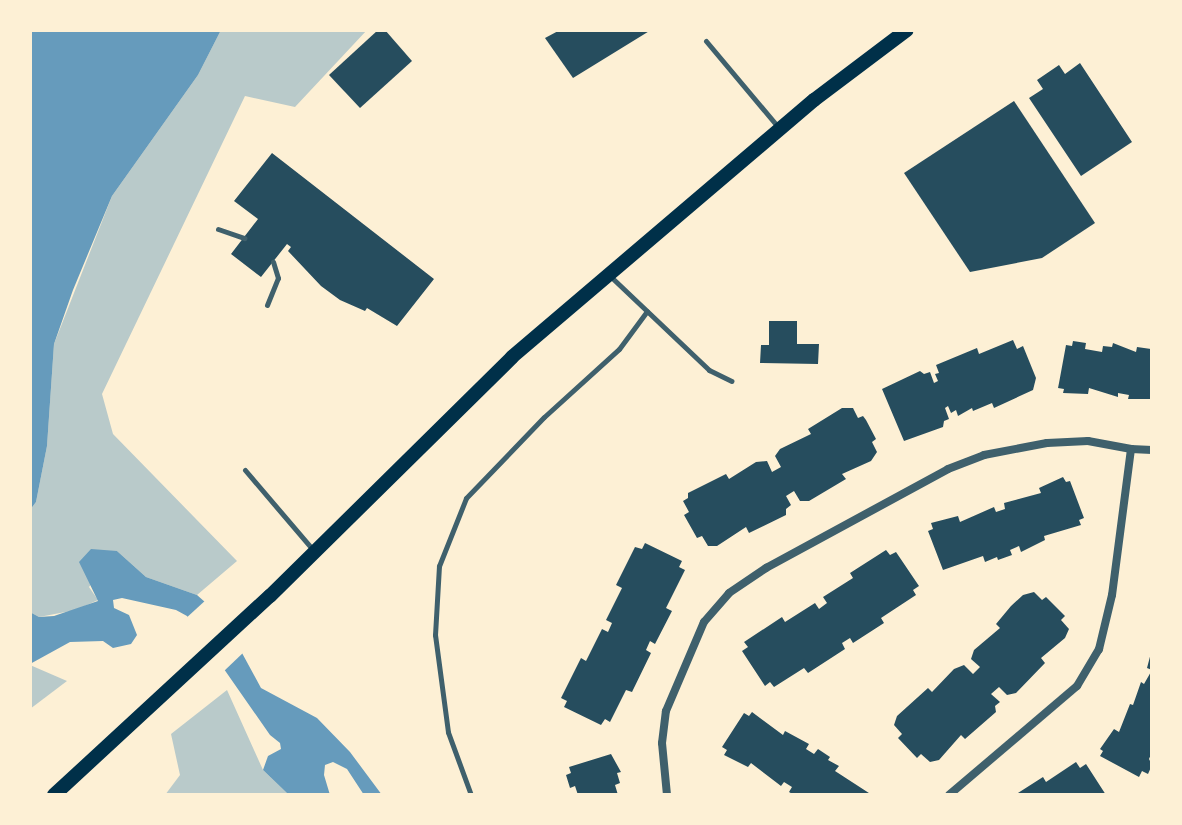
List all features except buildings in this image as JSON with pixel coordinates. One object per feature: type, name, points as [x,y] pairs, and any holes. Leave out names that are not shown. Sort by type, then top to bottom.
[{"type":"main road","points":[[54,795],[270,596],[512,357],[780,129],[907,30]]},
{"type":"street","points":[[667,795],[662,743],[666,711],[704,622],[729,593],[766,568],[948,469],[984,455],[1060,442],[1088,441],[1152,450]]},
{"type":"street","points":[[949,795],[1077,686],[1099,649],[1112,595],[1131,449]]},
{"type":"lane","points":[[706,41],[780,129]]},
{"type":"lane","points":[[218,229],[244,238]]},
{"type":"lane","points":[[267,305],[278,278],[273,262]]},
{"type":"lane","points":[[609,275],[709,370],[732,381]]},
{"type":"lane","points":[[471,795],[448,732],[435,635],[439,566],[466,498],[544,417],[619,349],[647,311]]},
{"type":"lane","points":[[245,470],[315,552]]},
{"type":"shaded area","points":[[221,30],[367,30],[295,107],[245,96],[102,394],[113,434],[237,561],[197,595],[146,577],[117,551],[89,587],[98,600],[76,610],[39,617],[30,612],[30,510],[36,502],[47,446],[54,344],[112,196],[198,75]]},
{"type":"shaded area","points":[[30,665],[67,681],[30,709]]},
{"type":"shaded area","points":[[227,690],[263,770],[289,795],[165,795],[180,775],[171,734]]},
{"type":"water","points":[[30,30],[221,30],[198,75],[112,196],[73,290],[54,344],[47,446],[36,502],[30,510]]},
{"type":"water","points":[[91,549],[117,551],[146,577],[197,595],[223,618],[261,688],[317,718],[350,752],[382,795],[364,795],[347,769],[333,762],[325,765],[324,775],[330,795],[289,795],[263,770],[268,756],[281,749],[280,743],[270,735],[187,616],[176,610],[122,598],[113,600],[114,608],[129,615],[137,635],[131,644],[113,648],[103,641],[70,642],[30,664],[30,612],[39,617],[54,616],[98,601],[79,562]]},
{"type":"pier","points":[[207,599],[226,615],[245,651],[223,672],[184,620]]}]
